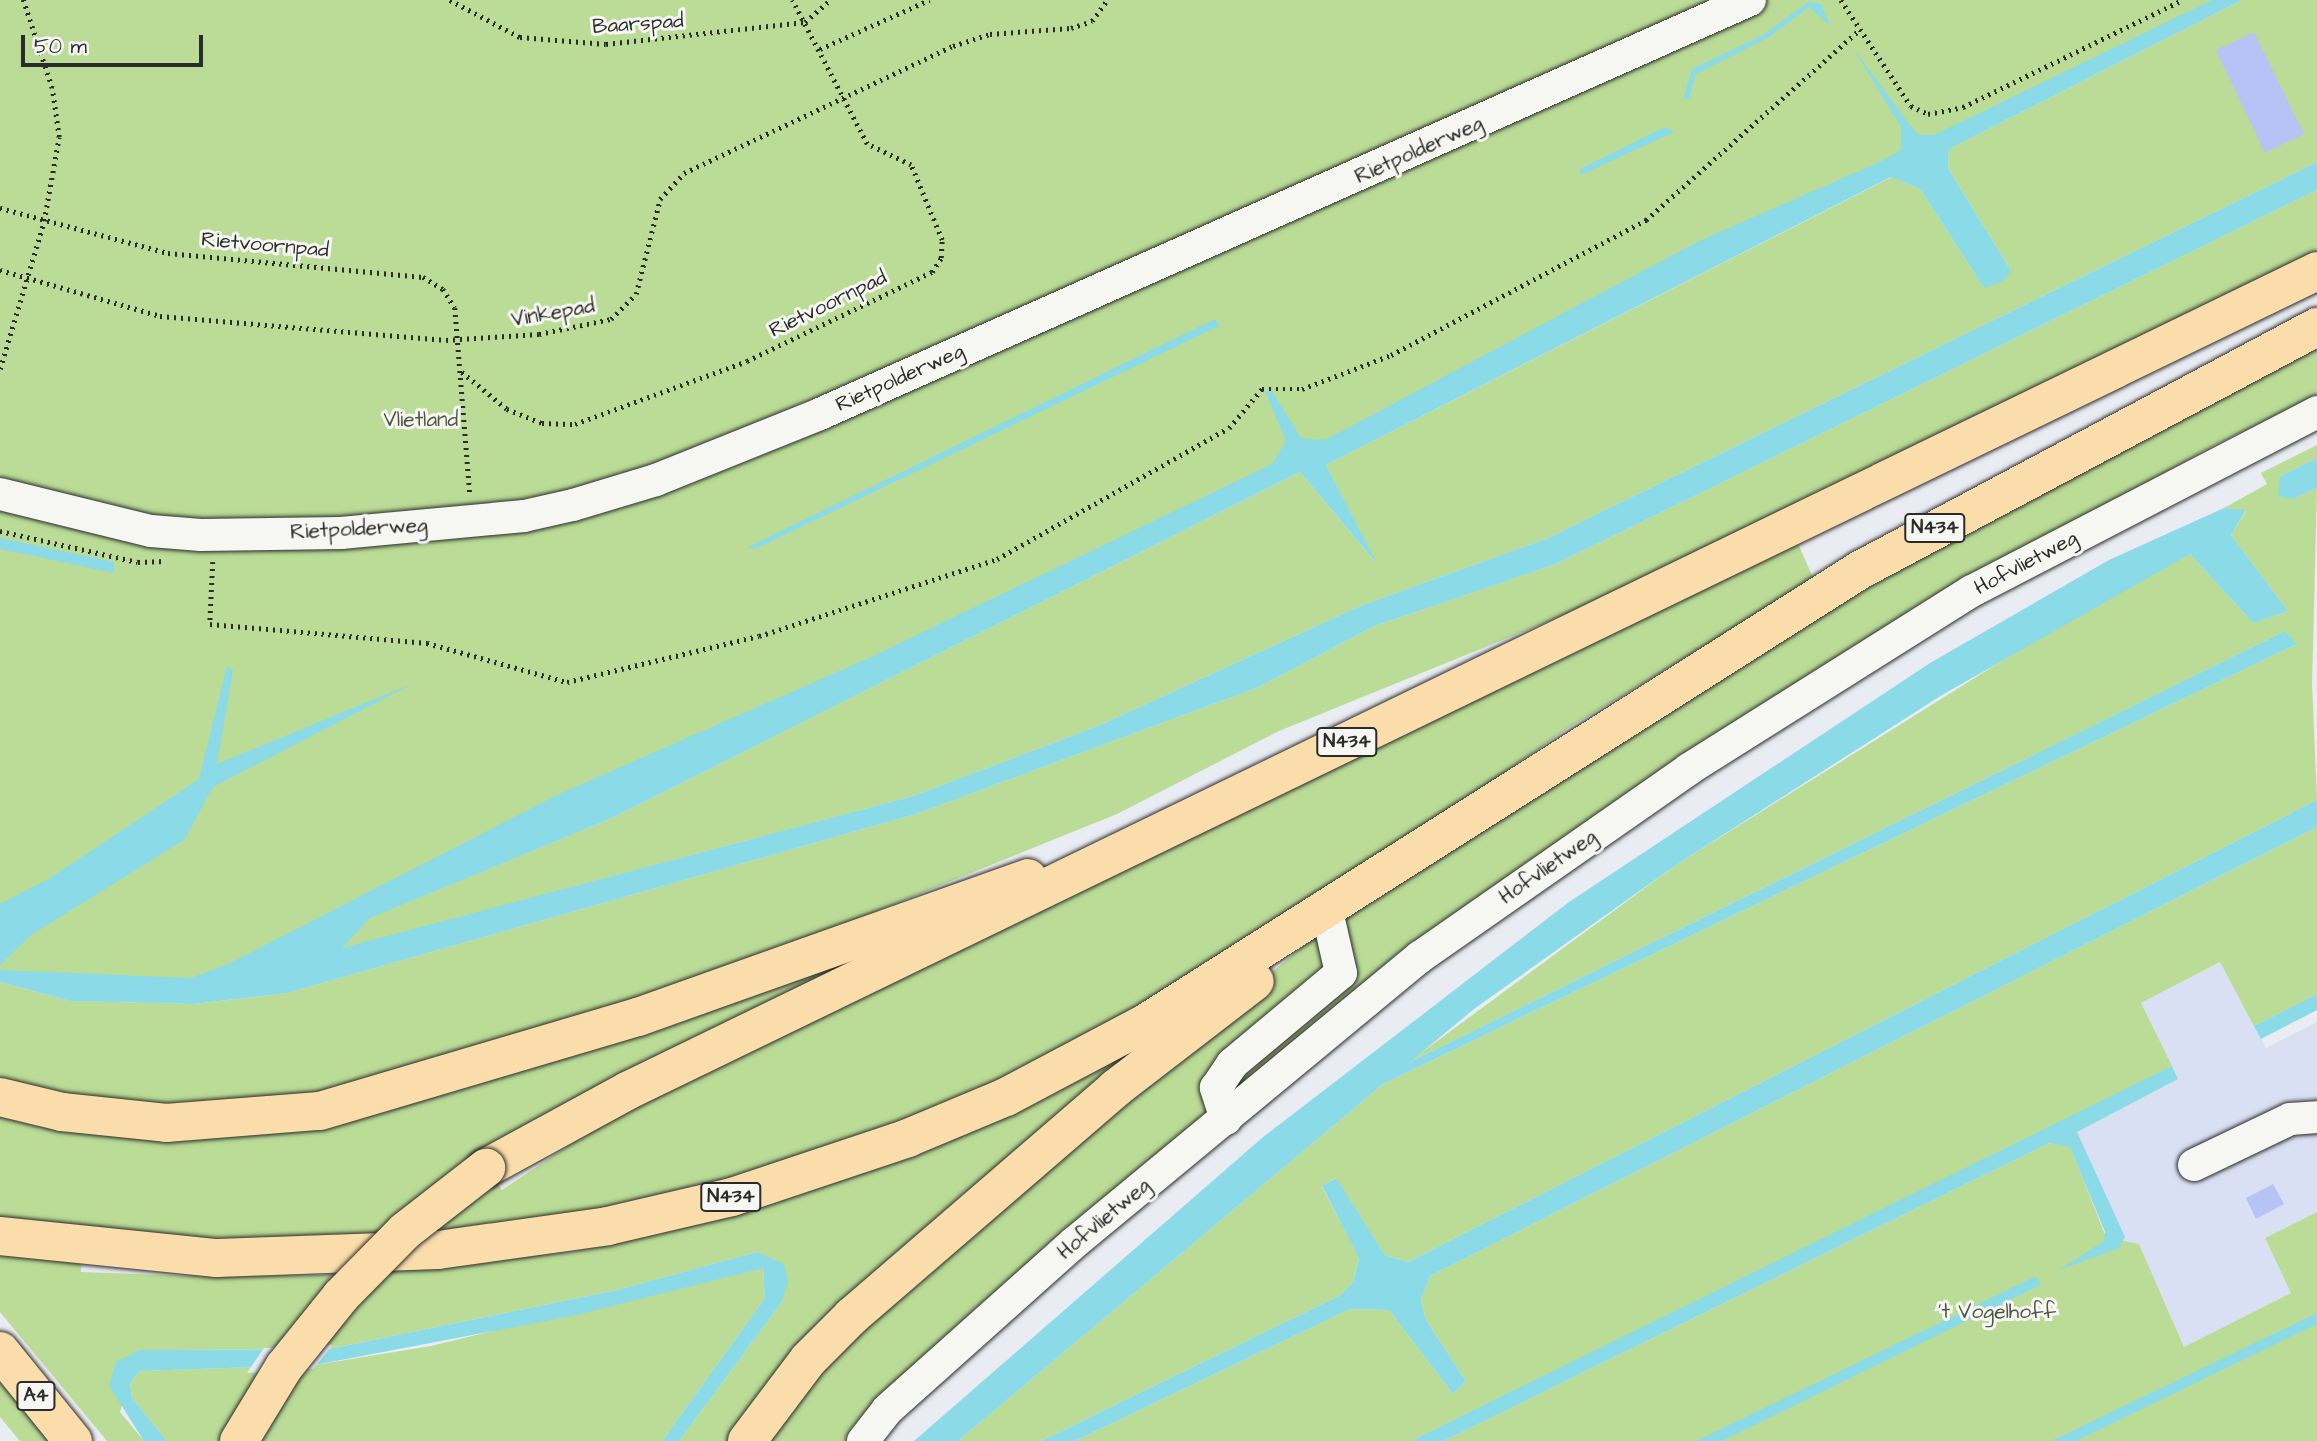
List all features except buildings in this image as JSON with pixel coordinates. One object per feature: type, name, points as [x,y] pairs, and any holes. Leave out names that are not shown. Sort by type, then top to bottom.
[{"type":"highway","name":"N434","points":[[239,1441],[284,1367],[341,1296],[405,1231],[486,1168],[627,1091],[2317,271]]},
{"type":"highway","name":"N434","points":[[0,1236],[82,1248],[217,1258],[438,1250],[608,1226],[797,1176],[1006,1097],[1144,1024],[1860,570],[2317,327]]},
{"type":"highway","name":"N434","points":[[747,1441],[852,1316],[1116,1088],[1494,800]]},
{"type":"highway","name":"N434","points":[[0,1097],[61,1112],[166,1123],[320,1111],[638,1017],[956,899],[1129,848]]},
{"type":"highway","name":"A4","points":[[0,1351],[73,1441]]},
{"type":"street","name":"Rietpolderweg","points":[[0,494],[151,531],[201,535],[341,533],[472,522],[573,505],[656,480],[820,414],[1750,0]]},
{"type":"street","name":"Hofvlietweg","points":[[863,1441],[887,1410],[1063,1252],[1420,957],[1689,769],[1972,591],[2317,412]]},
{"type":"street","points":[[1226,1119],[1216,1088],[1232,1064],[1341,973],[1330,924]]},
{"type":"street","points":[[2194,1165],[2290,1119],[2317,1117]]},
{"type":"path","points":[[0,369],[44,221],[59,137],[52,88],[23,0]]},
{"type":"path","name":"Baarspad","points":[[450,0],[520,37],[551,43],[700,36],[805,22]]},
{"type":"path","name":"Rietvoornpad","points":[[462,372],[507,408],[542,423],[575,424],[735,367],[932,272],[942,258],[942,240],[911,165],[867,144],[820,49],[792,0]]},
{"type":"path","points":[[805,22],[830,0]]},
{"type":"path","points":[[820,49],[929,0]]},
{"type":"path","name":"Vinkepad","points":[[0,270],[160,316],[461,341],[611,319],[636,294],[670,184],[842,97],[953,46],[1092,21],[1107,0]]},
{"type":"path","points":[[1841,0],[1911,106],[1928,114],[1963,107],[2182,0]]},
{"type":"path","points":[[201,535],[213,557],[210,624],[427,643],[567,682],[759,636],[997,559],[1229,428],[1262,389],[1302,390],[1391,355],[1646,220],[1859,30]]},
{"type":"path","name":"Rietvoornpad","points":[[0,208],[168,253],[423,277],[443,289],[455,308],[461,341],[472,522]]},
{"type":"path","points":[[0,531],[156,564]]},
{"type":"shaded area","points":[[2221,962],[2266,1048],[2317,1022],[2317,1212],[2265,1238],[2291,1293],[2184,1347],[2139,1244],[2125,1241],[2076,1132],[2178,1079],[2141,1003]]},
{"type":"green space","name":"Vlietland","points":[[0,0],[2226,0],[226,984],[0,974]]},
{"type":"green space","points":[[2242,0],[2317,0],[2317,162],[1548,538],[1360,606],[1100,725],[913,796],[341,949],[369,918],[612,818],[1300,472],[1377,564],[1326,465],[1892,177],[1920,189],[1984,288],[2011,271],[1948,168],[1949,149]]},
{"type":"green space","points":[[2317,190],[2317,251],[1802,504],[1564,615],[1279,731],[1117,814],[667,996],[310,1096],[192,1112],[64,1098],[0,1080],[0,982],[70,1001],[194,1004],[287,993],[916,814],[1259,687],[1372,627],[1556,564]]},
{"type":"green space","points":[[2317,349],[2317,396],[2217,444],[1957,587],[1673,760],[1398,963],[882,1395],[847,1441],[768,1441],[827,1366],[981,1214],[1330,924],[1369,905],[1645,715],[2061,479]]},
{"type":"green space","points":[[2317,445],[2317,458],[2280,476],[2294,499],[2317,488],[2312,684],[2317,800],[1408,1262],[1385,1255],[1335,1178],[1322,1187],[1359,1257],[1353,1282],[1339,1296],[1041,1441],[958,1441],[1383,1084],[2297,644],[2285,631],[1406,1064],[1676,865],[2099,600],[2190,554],[2253,623],[2288,611],[2231,535],[2246,511],[2224,508],[2267,484],[2261,473]]},
{"type":"green space","points":[[1796,539],[1814,580],[1565,730],[1233,962],[979,1098],[675,1202],[354,1246],[82,1235],[81,1272],[189,1276],[324,1275],[572,1252],[684,1227],[957,1137],[1193,1016],[738,1441],[679,1441],[781,1303],[757,1252],[617,1290],[329,1349],[140,1350],[120,1412],[144,1441],[107,1441],[0,1312],[0,1107],[237,1131],[951,906],[486,1168],[502,1190],[598,1126]]},
{"type":"green space","points":[[2317,827],[2317,994],[2254,1026],[2220,962],[2141,1003],[2172,1066],[2060,1124],[1411,1441],[1075,1441],[1350,1309],[1389,1310],[1453,1394],[1466,1381],[1426,1320],[1421,1300],[1430,1276]]},
{"type":"green space","name":"'t Vogelhoff","points":[[2049,1143],[2070,1146],[2106,1237],[2139,1244],[2184,1347],[2291,1293],[2265,1238],[2317,1212],[2317,1441],[1444,1441]]},
{"type":"green space","points":[[750,1268],[763,1268],[765,1298],[662,1441],[167,1441],[132,1398],[130,1383],[140,1371],[315,1365],[431,1346]]},
{"type":"green space","points":[[0,1381],[50,1441],[20,1441],[0,1417]]},
{"type":"water","points":[[2212,0],[2242,0],[1949,149],[1948,168],[2011,271],[2003,281],[1984,288],[1920,189],[1891,177],[1326,465],[1378,565],[1300,472],[612,818],[370,918],[342,948],[913,796],[1100,725],[1360,606],[1548,538],[2317,162],[2317,190],[1556,564],[1372,627],[1259,687],[916,814],[287,993],[194,1004],[70,1001],[0,982],[0,970],[191,978],[230,963],[557,795],[871,657],[1272,464],[1286,441],[1265,391],[1271,390],[1301,438],[1325,440],[1699,241],[1884,160],[1901,150],[1901,127],[1853,48],[1919,135],[1934,135]]},
{"type":"water","points":[[1808,2],[1821,4],[1831,27],[1809,7],[1769,37],[1696,74],[1689,99],[1683,99],[1692,69],[1763,35]]},
{"type":"water","points":[[1665,127],[1674,132],[1581,175],[1580,169]]},
{"type":"water","points":[[1215,319],[1219,326],[755,549],[748,547]]},
{"type":"water","points":[[2317,458],[2317,488],[2294,499],[2278,496],[2280,476]]},
{"type":"water","points":[[2224,508],[2246,510],[2231,535],[2288,611],[2253,623],[2190,554],[1942,695],[1676,865],[1474,1009],[1410,1062],[2285,631],[2297,644],[1383,1084],[958,1441],[914,1441],[1262,1138],[1569,902],[1930,663],[2109,560]]},
{"type":"water","points":[[0,538],[114,562],[114,573],[0,549]]},
{"type":"water","points":[[227,666],[233,670],[217,764],[414,683],[213,787],[184,840],[31,935],[0,965],[0,904],[50,878],[199,779]]},
{"type":"water","points":[[2317,800],[2317,827],[1430,1276],[1421,1300],[1426,1320],[1466,1381],[1453,1394],[1389,1310],[1350,1309],[1075,1441],[1041,1441],[1339,1296],[1353,1282],[1359,1258],[1322,1186],[1336,1178],[1385,1255],[1408,1262]]},
{"type":"water","points":[[2317,994],[2317,1010],[2261,1039],[2254,1026]]},
{"type":"water","points":[[2172,1066],[2178,1079],[2077,1132],[2125,1237],[2119,1248],[2059,1270],[2104,1241],[2105,1232],[2070,1147],[2049,1143],[1444,1441],[1411,1441]]},
{"type":"water","points":[[757,1252],[784,1264],[788,1282],[781,1303],[679,1441],[662,1441],[765,1298],[763,1268],[572,1316],[315,1365],[140,1371],[130,1383],[132,1398],[167,1441],[144,1441],[109,1386],[116,1362],[140,1350],[329,1349],[617,1290]]},
{"type":"water","points":[[2036,1276],[2040,1285],[1722,1441],[1696,1441]]},
{"type":"water","points":[[2317,1313],[2317,1324],[2076,1441],[2051,1441]]},
{"type":"pier","points":[[333,1345],[313,1369],[247,1373],[264,1348]]}]
